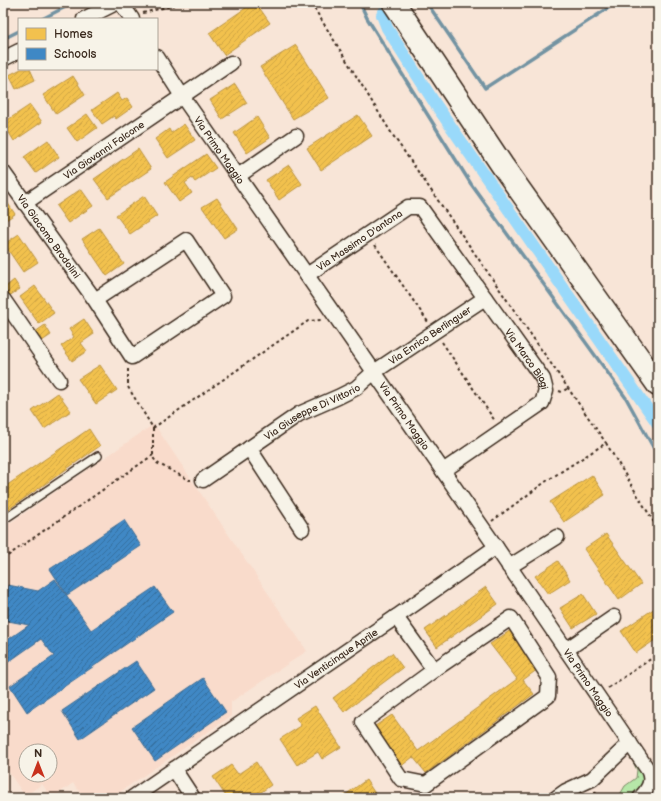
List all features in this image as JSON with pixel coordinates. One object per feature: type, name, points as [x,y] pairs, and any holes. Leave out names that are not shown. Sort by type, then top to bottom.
[{"type":"highway","points":[[394,3],[502,165],[652,370],[658,385]]},
{"type":"street","points":[[86,18],[116,3]]},
{"type":"street","points":[[121,3],[131,18]]},
{"type":"street","points":[[3,59],[18,52]]},
{"type":"street","name":"Via Primo Maggio","points":[[158,59],[182,96],[496,547],[597,696],[654,775]]},
{"type":"street","name":"Via Giovanni Falcone","points":[[25,203],[231,63]]},
{"type":"street","points":[[238,176],[296,136]]},
{"type":"street","name":"Via Giacomo Brodolini","points":[[3,172],[95,300],[132,357]]},
{"type":"street","name":"Via Massimo D'antona","points":[[307,275],[408,207],[420,207],[485,298]]},
{"type":"street","points":[[95,300],[186,240],[223,296],[132,357]]},
{"type":"street","name":"Via Enrico Berlinguer","points":[[374,372],[485,298]]},
{"type":"street","name":"Via Marco Biagi","points":[[443,471],[542,403],[546,390],[543,379],[485,298]]},
{"type":"street","points":[[3,299],[58,380]]},
{"type":"street","name":"Via Giuseppe Di Vittorio","points":[[203,480],[299,414],[356,388],[374,372]]},
{"type":"street","points":[[249,448],[302,529]]},
{"type":"street","points":[[509,567],[557,537]]},
{"type":"street","name":"Via Venticinque Aprile","points":[[132,798],[496,547]]},
{"type":"street","points":[[396,617],[434,670]]},
{"type":"street","points":[[566,650],[614,617]]},
{"type":"street","points":[[511,618],[549,677],[548,696],[426,784],[401,779],[362,722],[434,670],[511,618]]},
{"type":"street","points":[[556,798],[566,791],[592,779],[630,743]]},
{"type":"street","points":[[174,769],[193,798]]},
{"type":"street","points":[[645,796],[654,775]]},
{"type":"lane","points":[[3,520],[98,456]]},
{"type":"path","points":[[131,18],[182,3]]},
{"type":"path","points":[[311,3],[392,134],[606,443],[658,529]]},
{"type":"path","points":[[153,428],[308,321],[323,320],[333,313]]},
{"type":"path","points":[[132,357],[128,364],[127,384],[153,428],[154,459],[157,463],[189,480],[203,480]]},
{"type":"path","points":[[482,528],[548,480],[606,443]]},
{"type":"path","points":[[3,559],[153,455]]},
{"type":"path","points":[[597,696],[658,654]]},
{"type":"shaded area","points":[[154,424],[307,651],[231,702],[231,716],[111,798],[84,798],[73,783],[52,798],[42,784],[25,796],[3,764],[3,528]]},
{"type":"green space","points":[[633,762],[640,769],[642,774],[643,778],[641,785],[630,798],[618,798],[625,786],[636,778],[637,770]]},
{"type":"building: Homes","points":[[253,3],[256,3],[270,23],[224,55],[209,33]]},
{"type":"building: Homes","points":[[296,45],[329,98],[293,119],[260,67]]},
{"type":"building: Homes","points":[[19,70],[30,70],[35,80],[16,89],[9,75]]},
{"type":"building: Homes","points":[[73,76],[85,95],[56,114],[43,95]]},
{"type":"building: Homes","points":[[235,84],[247,103],[222,119],[210,100]]},
{"type":"building: Homes","points":[[117,93],[122,101],[127,98],[133,107],[116,119],[114,116],[102,124],[92,110]]},
{"type":"building: Homes","points":[[30,105],[42,122],[14,141],[3,123]]},
{"type":"building: Homes","points":[[87,114],[97,128],[77,142],[67,128]]},
{"type":"building: Homes","points":[[358,115],[372,136],[321,170],[307,148]]},
{"type":"building: Homes","points":[[257,117],[270,138],[247,153],[234,133]]},
{"type":"building: Homes","points":[[184,124],[195,140],[168,158],[155,139],[169,129],[171,133]]},
{"type":"building: Homes","points":[[48,140],[59,157],[36,173],[24,157]]},
{"type":"building: Homes","points":[[138,149],[151,169],[108,198],[94,179]]},
{"type":"building: Homes","points":[[206,154],[216,168],[195,182],[192,178],[185,183],[192,193],[179,202],[165,182]]},
{"type":"building: Homes","points":[[289,165],[302,184],[279,200],[266,180]]},
{"type":"building: Homes","points":[[81,189],[93,206],[68,223],[56,206]]},
{"type":"building: Homes","points":[[144,196],[157,216],[130,234],[116,215]]},
{"type":"building: Homes","points":[[217,198],[238,229],[224,238],[202,207]]},
{"type":"building: Homes","points":[[5,199],[15,214],[3,222],[3,200]]},
{"type":"building: Homes","points":[[99,228],[124,264],[107,276],[82,239]]},
{"type":"building: Homes","points":[[19,234],[38,262],[23,272],[4,244]]},
{"type":"building: Homes","points":[[14,280],[20,289],[9,296],[4,288]]},
{"type":"building: Homes","points":[[35,286],[54,313],[39,324],[20,297]]},
{"type":"building: Homes","points":[[84,319],[94,334],[81,343],[87,351],[72,361],[61,346],[74,337],[69,329]]},
{"type":"building: Homes","points":[[45,325],[51,335],[42,341],[35,332]]},
{"type":"building: Homes","points":[[100,365],[117,390],[96,404],[78,379]]},
{"type":"building: Homes","points":[[58,393],[71,411],[44,429],[32,411]]},
{"type":"building: Homes","points":[[89,429],[100,446],[3,513],[3,488]]},
{"type":"building: Homes","points":[[592,475],[605,495],[564,522],[550,502]]},
{"type":"building: Homes","points":[[606,534],[641,584],[619,600],[584,549]]},
{"type":"building: Homes","points":[[558,561],[570,580],[548,594],[535,576]]},
{"type":"building: Homes","points":[[486,587],[498,604],[437,647],[425,630]]},
{"type":"building: Homes","points":[[583,594],[596,614],[573,628],[560,608]]},
{"type":"building: Homes","points":[[658,606],[658,638],[636,653],[621,631]]},
{"type":"building: Homes","points":[[511,630],[538,669],[523,680],[534,694],[426,773],[413,757],[400,767],[372,728],[392,715],[418,751],[517,679],[490,644]]},
{"type":"building: Homes","points":[[392,653],[403,668],[344,712],[333,698]]},
{"type":"building: Homes","points":[[315,706],[341,747],[322,759],[318,752],[297,765],[280,739],[301,726],[296,718]]},
{"type":"building: Homes","points":[[256,762],[271,785],[253,798],[227,798],[213,777],[231,765],[238,774]]},
{"type":"building: Homes","points":[[366,780],[378,798],[341,798]]},
{"type":"building: Schools","points":[[124,520],[141,546],[67,595],[50,569]]},
{"type":"building: Schools","points":[[55,579],[91,630],[155,587],[173,612],[27,712],[10,686],[54,656],[41,639],[7,663],[3,657],[3,643],[29,625],[3,620],[8,585],[38,591]]},
{"type":"building: Schools","points":[[136,661],[154,688],[80,739],[62,711]]},
{"type":"building: Schools","points":[[203,678],[226,712],[155,761],[132,727]]},
{"type":"waterway","points":[[44,18],[73,3]]},
{"type":"waterway","points":[[360,3],[367,18],[471,184],[626,398],[658,456]]},
{"type":"waterway","points":[[427,3],[485,88],[616,3]]},
{"type":"waterway","points":[[385,10],[382,15],[387,28],[436,105],[658,424]]},
{"type":"waterway","points":[[3,39],[18,32]]}]
